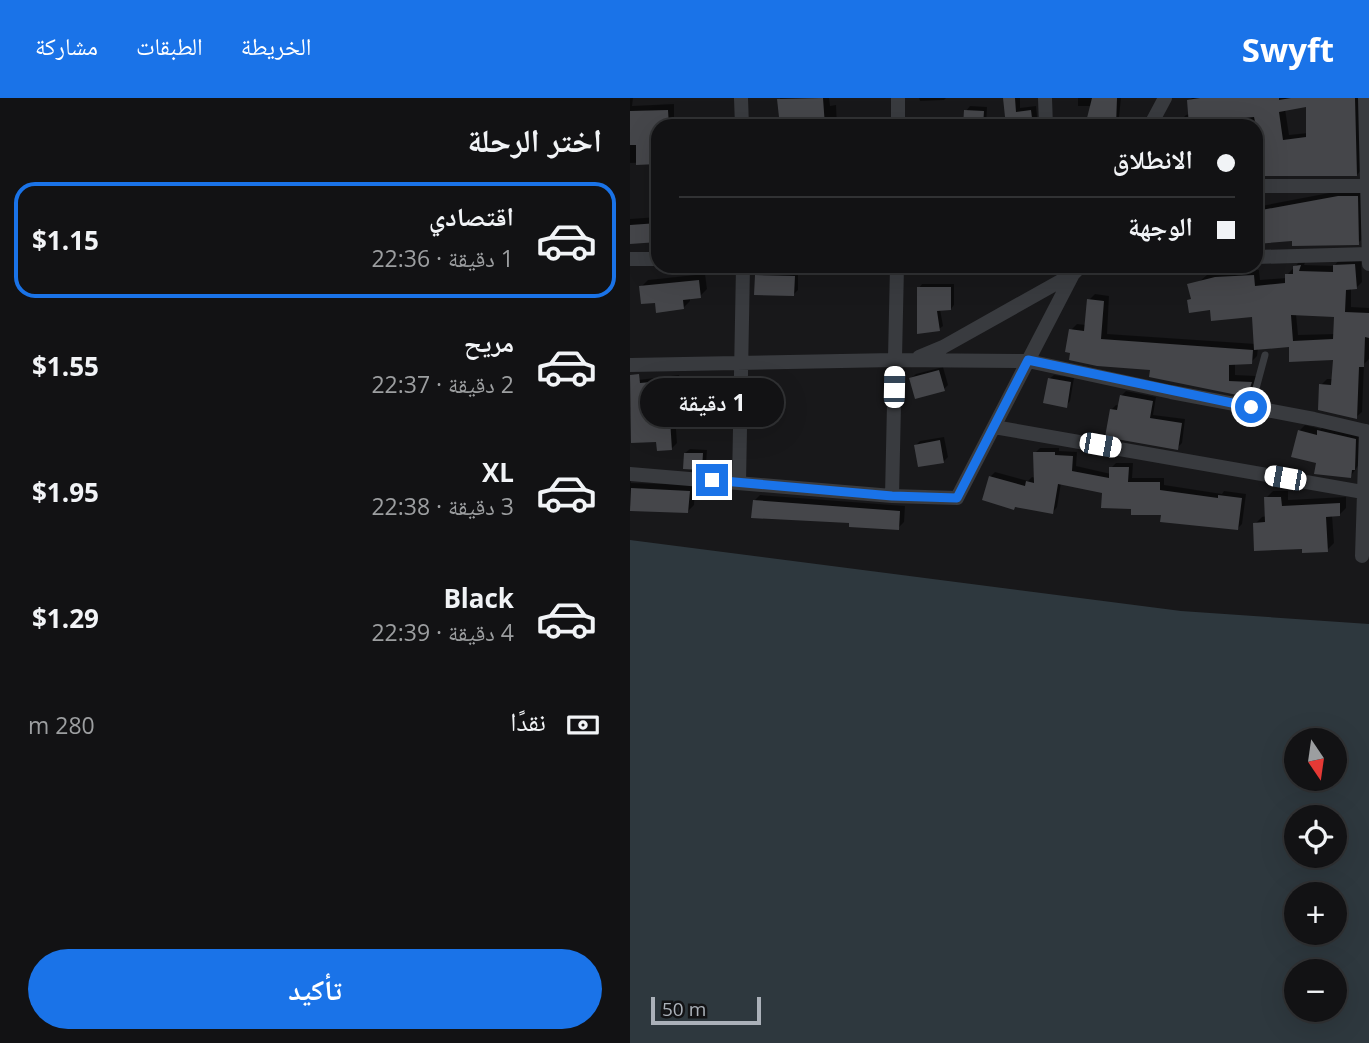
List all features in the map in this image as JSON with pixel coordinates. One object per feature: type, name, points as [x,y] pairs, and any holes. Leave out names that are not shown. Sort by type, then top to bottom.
[{"type":"street","points":[[741,98],[741,119]]},
{"type":"street","points":[[898,98],[898,119]]},
{"type":"street","points":[[1045,98],[1046,119]]},
{"type":"street","points":[[1154,119],[1165,98]]},
{"type":"street","points":[[1263,257],[1369,257],[1365,98]]},
{"type":"street","points":[[1263,186],[1367,186]]},
{"type":"street","points":[[630,259],[651,259]]},
{"type":"street","points":[[739,482],[743,273]]},
{"type":"street","points":[[892,496],[897,273]]},
{"type":"street","points":[[911,360],[943,348],[1072,273]]},
{"type":"street","points":[[630,474],[892,496],[957,498],[1075,273]]},
{"type":"street","points":[[630,365],[1028,360],[1367,432],[1367,492],[1362,556]]},
{"type":"street","points":[[994,427],[1367,492]]},
{"type":"lane","points":[[1251,407],[1265,355]]},
{"type":"shaded area","points":[[630,540],[1181,611],[1369,624],[1369,1043],[630,1043]]},
{"type":"building","points":[[823,98],[824,119],[779,117],[777,99]]},
{"type":"building","points":[[1003,98],[1015,98],[1016,112],[1031,110],[1032,119],[1005,119]]},
{"type":"building","points":[[1092,98],[1117,98],[1116,119],[1087,119]]},
{"type":"building","points":[[1200,98],[1355,98],[1357,176],[1263,176],[1263,119],[1188,119],[1187,100]],"holes":[[[1306,107],[1306,137],[1283,140],[1279,112]]]},
{"type":"building","points":[[668,110],[669,119],[651,119],[651,164],[636,165],[636,145],[630,145],[630,111]]},
{"type":"building","points":[[964,110],[984,111],[983,119],[963,119]]},
{"type":"building","points":[[1338,196],[1358,196],[1359,245],[1292,246],[1292,241],[1263,243],[1263,210]]},
{"type":"building","points":[[651,224],[651,242],[630,244],[630,225]]},
{"type":"building","points":[[1355,264],[1357,289],[1346,290],[1345,312],[1369,313],[1369,338],[1365,337],[1364,367],[1359,367],[1357,419],[1318,410],[1319,384],[1331,385],[1333,360],[1289,362],[1289,347],[1254,350],[1252,317],[1211,321],[1210,310],[1189,313],[1187,300],[1191,299],[1187,284],[1215,277],[1254,275],[1255,286],[1285,283],[1285,274],[1293,274],[1293,266],[1301,265],[1299,271],[1333,272],[1333,265]],"holes":[[[1291,315],[1334,317],[1333,339],[1293,341]]]},
{"type":"building","points":[[755,275],[795,276],[794,296],[754,295]]},
{"type":"building","points":[[699,280],[701,298],[683,300],[684,309],[656,313],[655,303],[641,304],[639,286]]},
{"type":"building","points":[[917,287],[951,287],[951,310],[937,311],[940,331],[917,334]]},
{"type":"building","points":[[1087,299],[1104,301],[1101,339],[1253,350],[1252,364],[1229,365],[1229,381],[1252,382],[1247,397],[1149,377],[1150,370],[1097,366],[1069,360],[1070,353],[1065,352],[1069,329],[1084,331]]},
{"type":"building","points":[[939,370],[945,391],[915,399],[909,378]]},
{"type":"building","points":[[639,374],[640,383],[675,380],[677,406],[698,405],[699,417],[670,419],[672,450],[657,451],[656,442],[631,443],[630,375]]},
{"type":"building","points":[[1048,378],[1071,382],[1067,408],[1043,403]]},
{"type":"building","points":[[1120,395],[1153,401],[1150,418],[1182,423],[1178,450],[1105,437],[1110,409],[1117,410]]},
{"type":"building","points":[[1298,430],[1317,435],[1317,430],[1356,439],[1355,470],[1352,470],[1351,478],[1314,474],[1316,463],[1291,457]]},
{"type":"building","points":[[940,440],[944,463],[918,467],[914,445]]},
{"type":"building","points":[[1033,452],[1055,452],[1055,455],[1073,456],[1072,471],[1109,478],[1109,467],[1129,467],[1128,482],[1160,482],[1160,490],[1218,498],[1218,495],[1242,498],[1238,530],[1160,522],[1161,515],[1131,515],[1131,509],[1101,508],[1102,493],[1058,484],[1053,514],[1015,507],[1014,510],[982,500],[989,476],[1025,486],[1026,481],[1034,483]]},
{"type":"building","points":[[684,453],[703,453],[702,470],[683,469]]},
{"type":"building","points":[[631,488],[690,491],[688,513],[630,511]]},
{"type":"building","points":[[1264,497],[1281,497],[1282,506],[1340,503],[1340,516],[1326,517],[1328,552],[1302,553],[1302,549],[1254,551],[1253,523],[1265,522]]},
{"type":"building","points":[[753,500],[900,511],[899,530],[849,527],[849,523],[751,518]]},
{"type":"route","points":[[712,480],[892,496],[957,498],[1028,360],[1251,407]]}]
